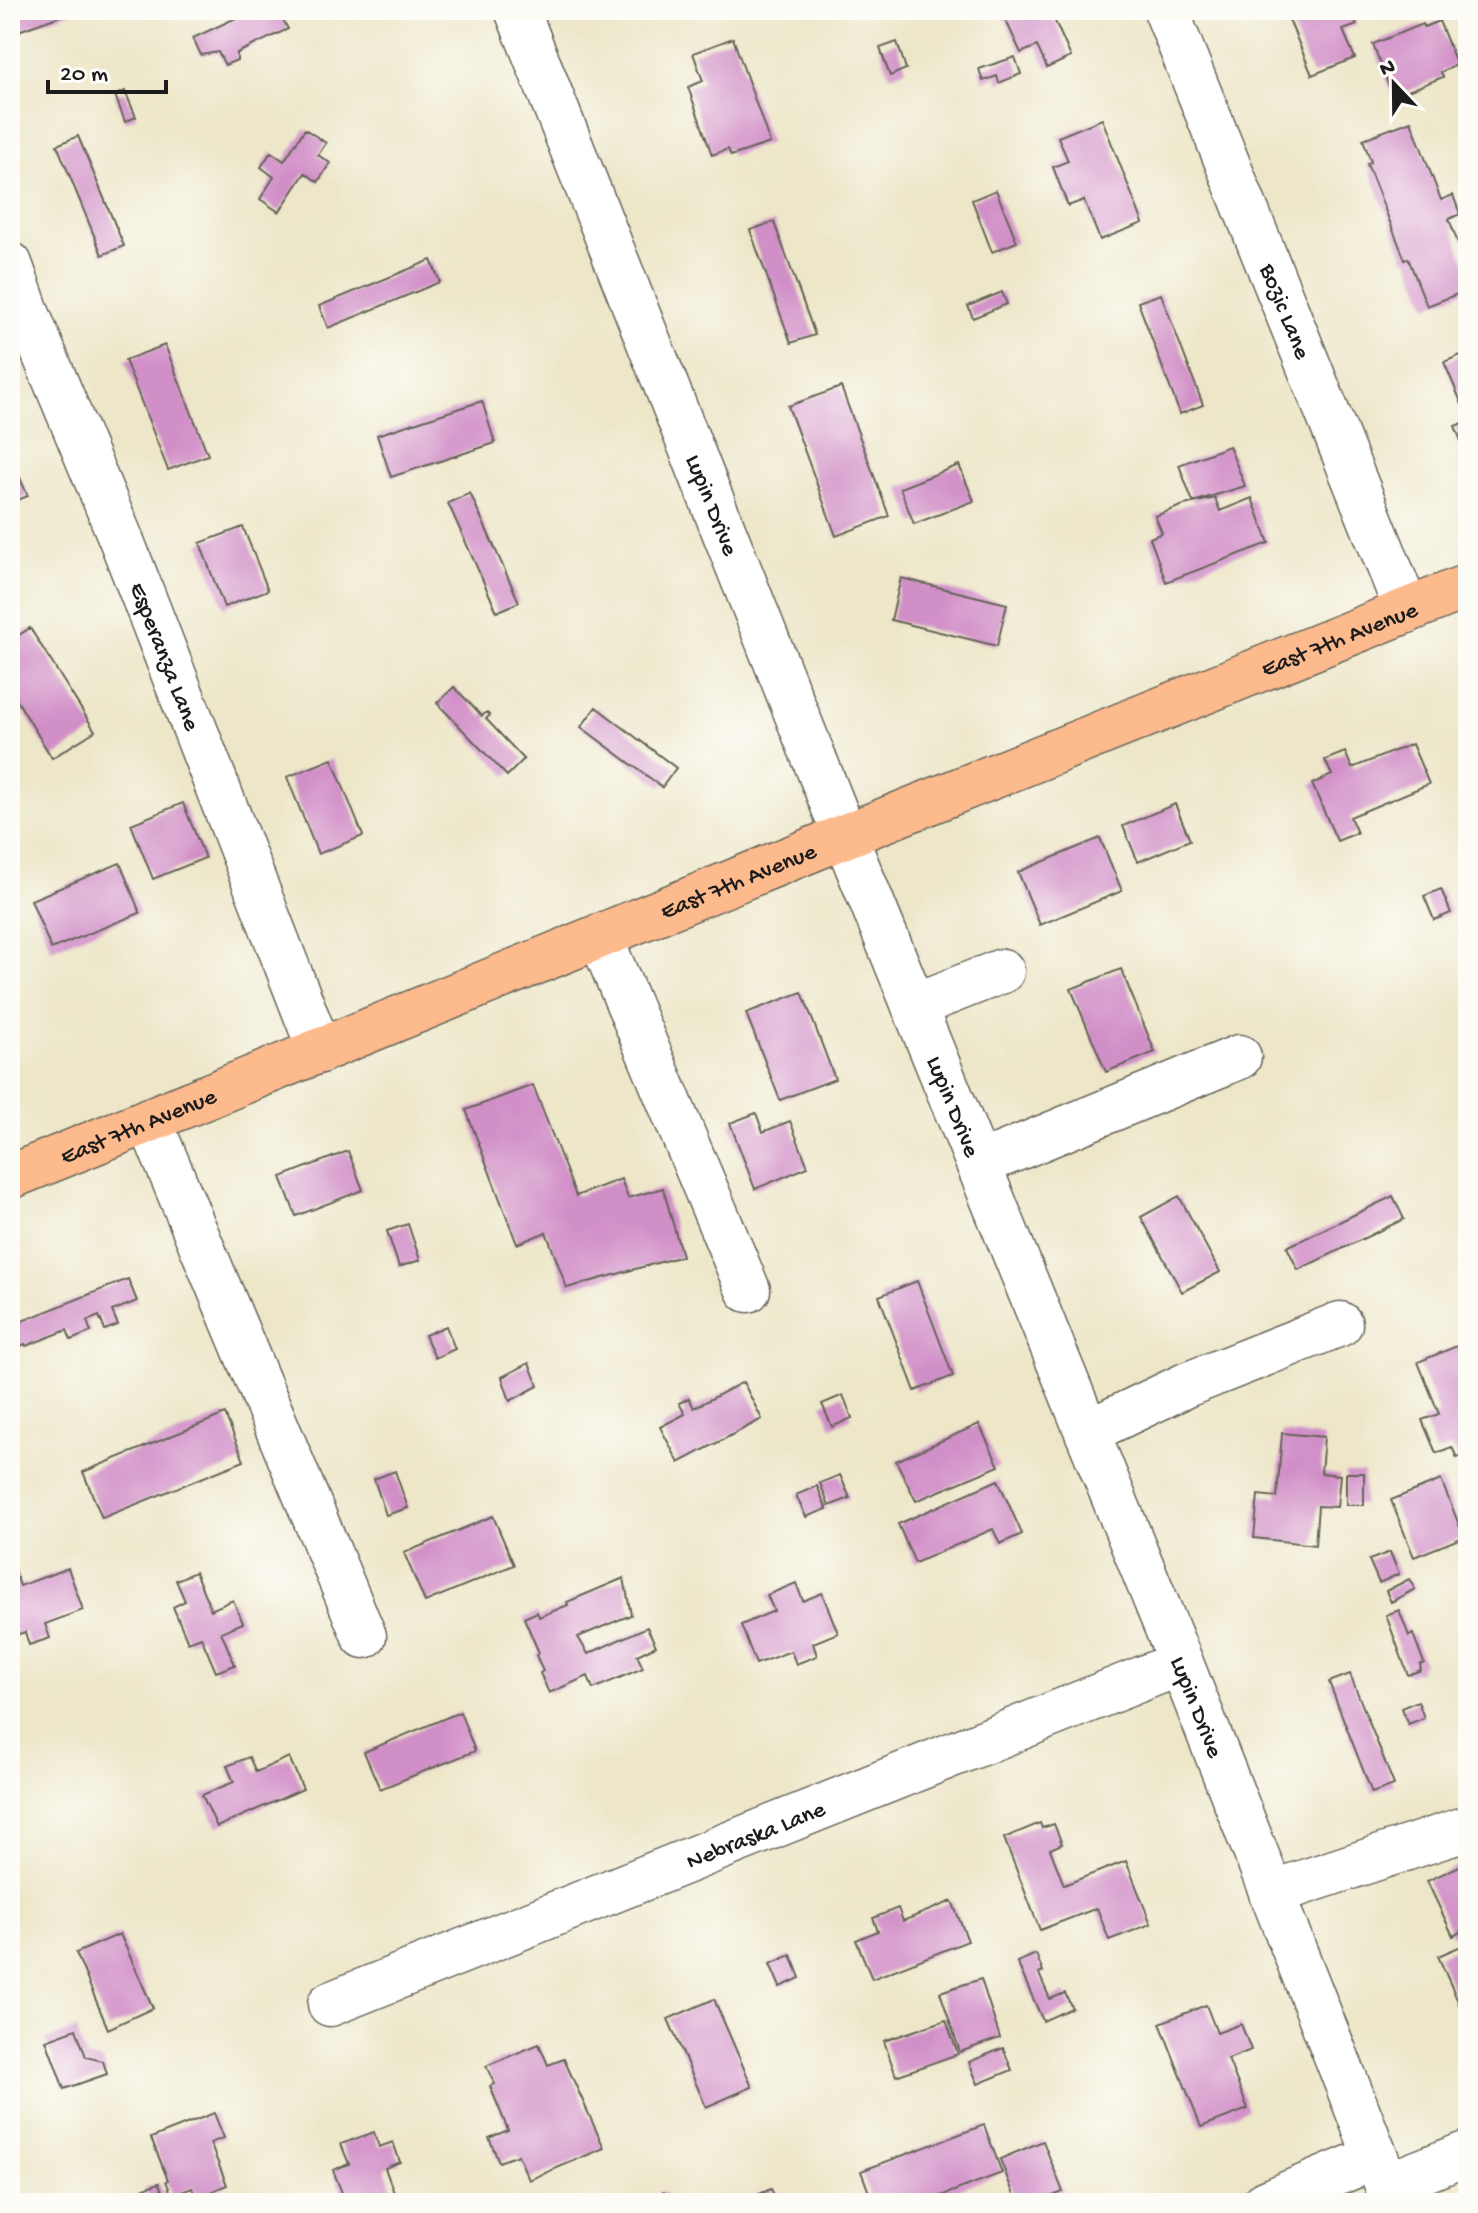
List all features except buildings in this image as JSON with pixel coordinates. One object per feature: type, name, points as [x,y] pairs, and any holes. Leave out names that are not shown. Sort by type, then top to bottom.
[{"type":"main road","name":"East 7th Avenue","points":[[10,1177],[1468,586]]},
{"type":"street","name":"Lupin Drive","points":[[517,10],[845,836],[1181,1663],[1386,2182]]},
{"type":"street","name":"Bozic Lane","points":[[1166,10],[1407,611]]},
{"type":"street","name":"Esperanza Lane","points":[[10,264],[121,539],[320,1051]]},
{"type":"street","points":[[600,936],[748,1290]]},
{"type":"street","points":[[914,1006],[1002,971]]},
{"type":"street","points":[[979,1164],[1239,1057]]},
{"type":"street","points":[[149,1120],[364,1636]]},
{"type":"street","points":[[1087,1432],[1186,1385],[1340,1324]]},
{"type":"street","name":"Nebraska Lane","points":[[330,2004],[1181,1663]]},
{"type":"street","points":[[1271,1893],[1468,1828]]},
{"type":"street","points":[[1265,2203],[1386,2182],[1468,2153]]}]
